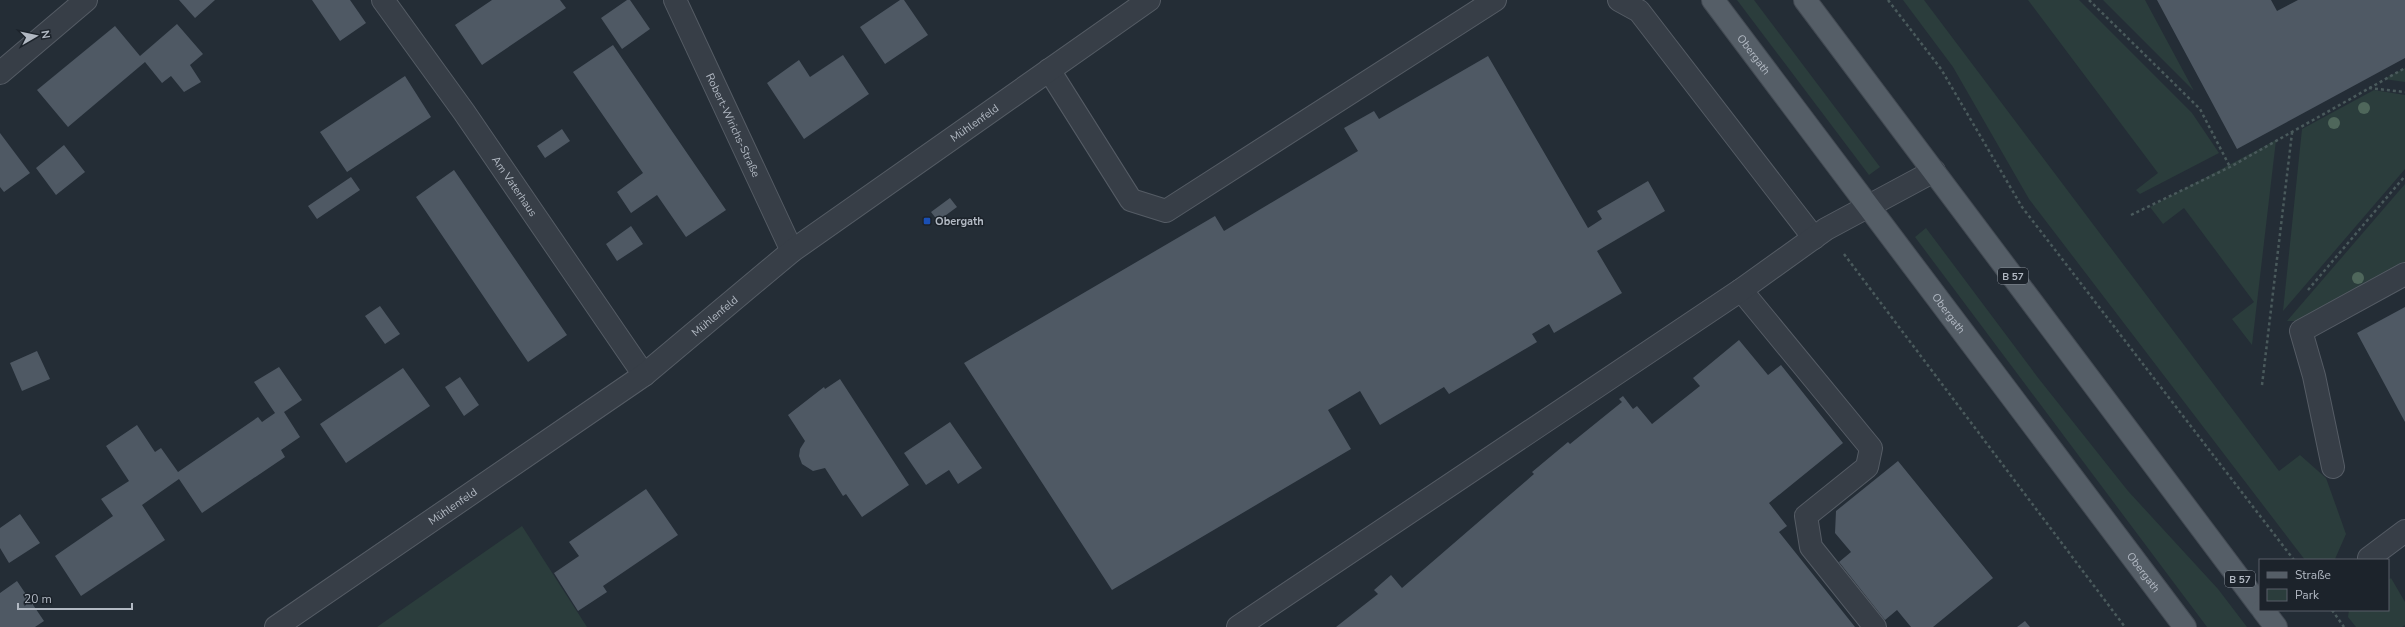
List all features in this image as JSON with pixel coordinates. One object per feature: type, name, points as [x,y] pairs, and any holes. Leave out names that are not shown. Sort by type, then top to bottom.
[{"type":"main road","name":"Obergath","points":[[1713,0],[2186,627]]},
{"type":"main road","name":"B 57","points":[[1805,0],[2259,605]]},
{"type":"main road","points":[[2264,611],[2276,627]]},
{"type":"street","points":[[0,73],[86,0]]},
{"type":"street","name":"Am Vaterhaus","points":[[383,0],[464,112],[644,375]]},
{"type":"street","name":"Robert-Wirichs-Straße","points":[[675,0],[792,250]]},
{"type":"street","name":"Mühlenfeld","points":[[276,627],[644,375],[792,250],[1149,0]]},
{"type":"street","points":[[1049,70],[1130,200],[1166,211],[1495,0]]},
{"type":"street","points":[[1619,0],[1640,11],[1820,234]]},
{"type":"street","points":[[1238,627],[1741,290],[1820,234],[1867,206],[1934,171]]},
{"type":"street","points":[[2333,467],[2314,376],[2301,331],[2405,274]]},
{"type":"street","points":[[1741,290],[1871,448],[1867,467],[1806,516],[1811,547],[1875,627]]},
{"type":"street","points":[[2369,558],[2405,532]]},
{"type":"path","points":[[1888,0],[1941,69],[2022,207],[2293,559]]},
{"type":"path","points":[[2089,0],[2200,109],[2230,167]]},
{"type":"path","points":[[2131,215],[2230,167],[2405,68]]},
{"type":"path","points":[[2368,88],[2405,92]]},
{"type":"path","points":[[2262,385],[2266,339],[2292,133]]},
{"type":"path","points":[[2307,291],[2405,176]]},
{"type":"path","points":[[1820,234],[2125,627]]},
{"type":"path","points":[[2266,339],[2271,333]]},
{"type":"path","points":[[2333,611],[2344,627]]},
{"type":"green space","points":[[1737,0],[1754,0],[1880,167],[1869,175]]},
{"type":"green space","points":[[1903,0],[1924,0],[2279,471],[2300,455],[2326,478],[2346,534],[2335,559],[2304,559],[2029,199],[1953,67]]},
{"type":"green space","points":[[2028,0],[2079,0],[2192,113],[2219,153],[2140,194],[2136,190],[2158,173]]},
{"type":"green space","points":[[2103,0],[2145,0],[2194,91]]},
{"type":"green space","points":[[2405,68],[2405,82],[2384,79]]},
{"type":"green space","points":[[2374,90],[2405,95],[2405,169],[2283,311],[2302,129]]},
{"type":"green space","points":[[2276,140],[2252,345],[2232,319],[2254,302],[2184,208],[2163,224],[2150,207]]},
{"type":"green space","points":[[2405,184],[2405,265],[2302,321],[2287,321]]},
{"type":"green space","points":[[1926,228],[2039,379],[2128,491],[2218,589],[2247,627],[2207,627],[1915,237]]},
{"type":"green space","points":[[522,526],[587,627],[377,627]]},
{"type":"green space","points":[[2391,578],[2405,602],[2405,625],[2402,627],[2356,627],[2348,617],[2349,611],[2389,611],[2389,579]]},
{"type":"building","points":[[179,0],[215,0],[195,18]]},
{"type":"building","points":[[312,0],[350,0],[366,23],[340,41]]},
{"type":"building","points":[[492,0],[560,0],[566,8],[482,65],[455,25]]},
{"type":"building","points":[[627,0],[630,0],[650,29],[622,49],[601,18]]},
{"type":"building","points":[[900,0],[904,0],[928,35],[885,64],[860,27]]},
{"type":"building","points":[[2157,0],[2271,0],[2277,11],[2298,0],[2405,0],[2405,58],[2237,149]]},
{"type":"building","points":[[177,24],[203,54],[190,65],[201,82],[184,92],[171,76],[162,83],[145,62],[68,127],[37,90],[115,26],[140,56]]},
{"type":"building","points":[[613,45],[726,210],[686,237],[657,195],[631,213],[617,192],[643,173],[573,72]]},
{"type":"building","points":[[843,55],[869,94],[804,139],[767,83],[799,60],[810,77]]},
{"type":"building","points":[[1488,56],[1588,228],[1602,219],[1597,211],[1648,181],[1665,211],[1597,251],[1622,293],[1554,333],[1549,324],[1532,334],[1537,342],[1449,394],[1444,387],[1380,425],[1360,391],[1328,410],[1351,449],[1112,590],[964,363],[1215,216],[1224,231],[1358,151],[1344,128],[1374,111],[1379,119]]},
{"type":"building","points":[[405,76],[431,117],[347,172],[320,132]]},
{"type":"building","points":[[562,129],[570,141],[545,158],[537,146]]},
{"type":"building","points":[[0,133],[30,173],[4,192],[0,187]]},
{"type":"building","points":[[64,145],[85,172],[56,195],[36,168]]},
{"type":"building","points":[[454,170],[567,335],[528,362],[416,197]]},
{"type":"building","points":[[351,177],[360,190],[317,219],[308,206]]},
{"type":"building","points":[[950,198],[957,207],[938,221],[931,212]]},
{"type":"building","points":[[631,226],[643,244],[617,261],[606,244]]},
{"type":"building","points":[[380,306],[400,334],[385,344],[365,316]]},
{"type":"building","points":[[2405,307],[2405,422],[2357,333]]},
{"type":"building","points":[[1739,340],[1768,375],[1781,365],[1843,443],[1769,503],[1787,526],[1779,532],[1855,627],[1336,627],[1378,594],[1374,590],[1391,575],[1402,588],[1534,474],[1532,472],[1568,442],[1570,444],[1622,402],[1619,399],[1623,396],[1633,409],[1637,406],[1652,424],[1700,386],[1693,378]]},
{"type":"building","points":[[37,351],[50,379],[22,391],[10,363]]},
{"type":"building","points":[[279,367],[302,400],[284,412],[300,437],[281,450],[285,457],[202,513],[179,479],[142,505],[165,540],[81,596],[55,556],[113,516],[101,499],[129,481],[106,446],[137,425],[155,452],[161,448],[178,472],[258,417],[262,422],[275,413],[254,382]]},
{"type":"building","points":[[403,368],[430,406],[346,463],[320,424]]},
{"type":"building","points":[[460,377],[479,405],[464,416],[445,387]]},
{"type":"building","points":[[840,379],[909,485],[862,517],[846,494],[843,496],[825,468],[813,471],[802,464],[799,456],[800,449],[805,441],[788,415],[824,387],[825,389]]},
{"type":"building","points":[[950,422],[982,468],[958,484],[949,470],[926,485],[904,453]]},
{"type":"building","points":[[1898,461],[1993,578],[1933,627],[1911,627],[1897,610],[1885,620],[1839,562],[1851,552],[1835,533],[1836,511]]},
{"type":"building","points":[[646,489],[678,535],[603,586],[607,592],[578,611],[554,573],[579,556],[569,542]]},
{"type":"building","points":[[20,514],[40,543],[9,563],[0,548],[0,528]]},
{"type":"building","points":[[17,581],[44,621],[35,627],[0,627],[0,593]]},
{"type":"building","points":[[2025,621],[2030,627],[2017,627]]},
{"type":"place","name":"Obergath","points":[[927,221]]}]
